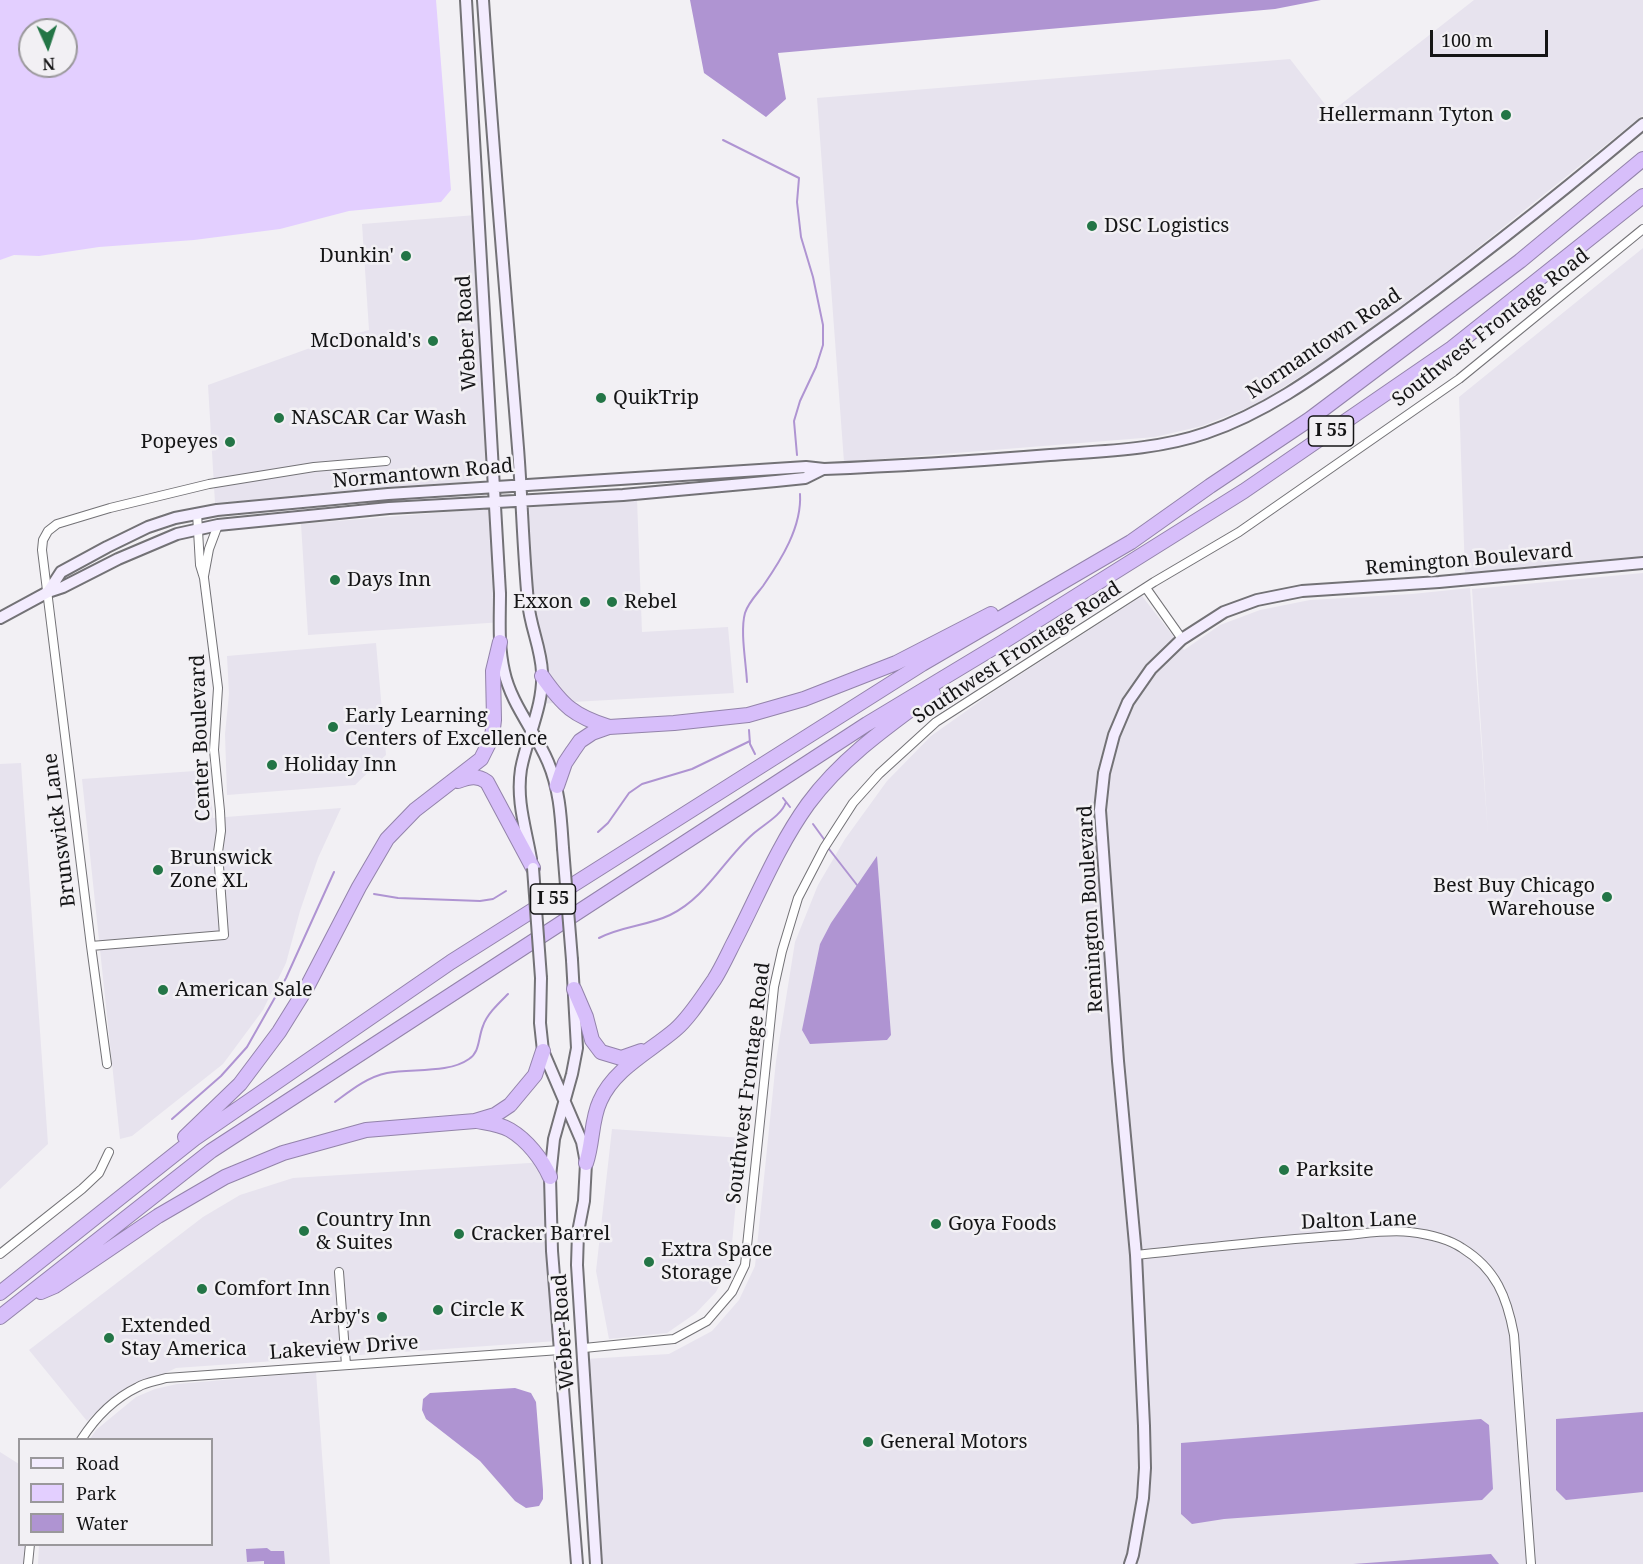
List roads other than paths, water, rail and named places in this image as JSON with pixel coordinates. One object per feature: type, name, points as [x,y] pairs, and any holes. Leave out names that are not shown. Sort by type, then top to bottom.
[{"type":"highway","name":"I 55","points":[[0,1293],[194,1138],[451,962],[922,664],[1131,542],[1310,419],[1520,261],[1643,159]]},
{"type":"highway","name":"I 55","points":[[0,1317],[211,1151],[867,724],[1244,491],[1442,355],[1643,196]]},
{"type":"highway","points":[[557,786],[565,763],[580,741],[592,733],[609,727],[748,715],[804,699],[896,663],[1131,542]]},
{"type":"highway","points":[[0,1293],[161,1160],[240,1084],[279,1032],[308,987],[359,887],[387,839],[415,810],[481,759],[492,737],[495,720],[493,670],[500,642]]},
{"type":"highway","points":[[586,1163],[599,1102],[609,1085],[625,1069],[676,1029],[697,1004],[716,976],[807,805],[855,752],[1003,642]]},
{"type":"highway","points":[[542,676],[556,696],[572,712],[609,727]]},
{"type":"highway","points":[[448,785],[471,777],[480,777],[488,782],[533,868]]},
{"type":"highway","points":[[574,988],[586,1017],[592,1040],[601,1052],[621,1058],[657,1044]]},
{"type":"highway","points":[[22,1300],[55,1286],[158,1216],[215,1183],[283,1153],[366,1130],[475,1121],[495,1115],[510,1105],[535,1076],[543,1051]]},
{"type":"highway","points":[[475,1121],[499,1125],[510,1130],[535,1152],[545,1164],[550,1177]]},
{"type":"street","name":"Weber Road","points":[[466,0],[476,145],[492,486],[500,592],[500,642],[504,673],[548,762],[557,786],[574,988],[577,1048],[554,1139],[550,1177],[552,1251],[577,1564]]},
{"type":"street","name":"Weber Road","points":[[483,0],[528,604],[541,655],[542,676],[540,698],[520,772],[520,808],[533,868],[542,978],[540,1023],[543,1051],[582,1142],[586,1163],[584,1201],[578,1232],[577,1265],[596,1564]]},
{"type":"street","name":"Normantown Road","points":[[48,592],[62,572],[106,547],[148,527],[196,513],[217,510],[492,486],[806,467],[824,469],[963,462],[1158,445],[1205,434],[1258,412],[1302,386],[1439,288],[1554,199],[1643,124]]},
{"type":"street","name":"Southwest Frontage Road","points":[[584,1348],[674,1340],[707,1321],[732,1292],[745,1264],[774,987],[782,951],[798,898],[824,848],[853,803],[879,774],[936,722],[1146,588],[1239,532],[1459,379],[1643,229]]},
{"type":"street","name":"Brunswick Lane","points":[[107,1064],[90,945],[42,550],[43,540],[48,531],[57,524],[209,484],[314,467],[386,461]]},
{"type":"street","name":"Normantown Road","points":[[0,618],[128,554],[177,534],[218,525],[368,510],[623,495],[805,478],[824,469]]},
{"type":"street","name":"Center Boulevard","points":[[90,945],[224,934],[218,852],[220,811],[214,750],[218,688],[204,578],[200,565],[196,513]]},
{"type":"street","name":"Center Boulevard","points":[[204,578],[209,549],[218,525]]},
{"type":"street","name":"Remington Boulevard","points":[[1130,1564],[1143,1498],[1145,1468],[1136,1255],[1118,1063],[1100,810],[1104,773],[1114,735],[1128,702],[1151,669],[1182,639],[1224,612],[1257,600],[1302,591],[1643,563]]},
{"type":"street","name":"Southwest Frontage Road","points":[[1146,588],[1182,639]]},
{"type":"street","points":[[0,1254],[82,1190],[99,1173],[109,1152]]},
{"type":"street","name":"Dalton Lane","points":[[1136,1255],[1260,1241],[1407,1232],[1435,1236],[1461,1247],[1486,1266],[1501,1288],[1509,1310],[1514,1335],[1530,1564]]},
{"type":"street","points":[[339,1272],[346,1365]]},
{"type":"street","name":"Lakeview Drive","points":[[82,1438],[96,1419],[120,1398],[140,1385],[166,1378],[560,1350]]},
{"type":"street","points":[[28,1564],[30,1546]]},
{"type":"water","points":[[690,0],[1321,0],[1275,9],[778,53],[786,99],[766,117],[704,73]]},
{"type":"water","points":[[877,856],[891,1035],[887,1040],[810,1044],[802,1030],[820,944],[831,923]]},
{"type":"water","points":[[515,1388],[531,1393],[536,1402],[543,1499],[539,1506],[526,1508],[515,1501],[480,1461],[426,1419],[422,1410],[423,1399],[430,1393]]},
{"type":"water","points":[[1643,1412],[1643,1492],[1566,1500],[1556,1490],[1556,1419]]},
{"type":"water","points":[[1481,1419],[1489,1425],[1493,1489],[1482,1500],[1224,1519],[1192,1524],[1181,1514],[1181,1443]]},
{"type":"water","points":[[267,1548],[271,1551],[284,1551],[285,1564],[264,1564],[264,1561],[247,1562],[246,1549]]},
{"type":"water","points":[[1491,1554],[1499,1564],[1353,1564]]},
{"type":"waterway","points":[[723,140],[799,178],[797,202],[801,237],[813,277],[823,325],[823,345],[794,421],[797,455]]},
{"type":"waterway","points":[[747,682],[743,637],[745,613],[789,543],[798,519],[800,494]]},
{"type":"waterway","points":[[749,730],[750,744],[755,754]]},
{"type":"waterway","points":[[598,832],[608,823],[629,793],[642,784],[692,769],[750,741]]},
{"type":"waterway","points":[[783,798],[790,807]]},
{"type":"waterway","points":[[599,938],[661,919],[683,908],[694,899],[743,844],[784,807],[786,802]]},
{"type":"waterway","points":[[813,824],[826,842]]},
{"type":"waterway","points":[[829,846],[857,885]]},
{"type":"waterway","points":[[172,1119],[221,1076],[247,1047],[286,978],[334,872]]},
{"type":"waterway","points":[[374,894],[398,898],[480,901],[493,899],[506,891]]},
{"type":"waterway","points":[[335,1102],[359,1085],[380,1075],[440,1069],[469,1059],[477,1049],[487,1017],[508,994]]},
{"type":"place","name":"Hellermann Tyton","points":[[1506,115]]},
{"type":"place","name":"DSC Logistics","points":[[1092,226]]},
{"type":"place","name":"Dunkin'","points":[[406,256]]},
{"type":"place","name":"McDonald's","points":[[433,341]]},
{"type":"place","name":"QuikTrip","points":[[601,398]]},
{"type":"place","name":"NASCAR Car Wash","points":[[279,418]]},
{"type":"place","name":"Popeyes","points":[[230,442]]},
{"type":"place","name":"Days Inn","points":[[335,580]]},
{"type":"place","name":"Exxon","points":[[585,602]]},
{"type":"place","name":"Rebel","points":[[612,602]]},
{"type":"place","name":"Early Learning Centers of Excellence","points":[[333,727]]},
{"type":"place","name":"Holiday Inn","points":[[272,765]]},
{"type":"place","name":"Brunswick Zone XL","points":[[158,870]]},
{"type":"place","name":"Best Buy Chicago Warehouse","points":[[1607,897]]},
{"type":"place","name":"American Sale","points":[[163,990]]},
{"type":"place","name":"Parksite","points":[[1284,1170]]},
{"type":"place","name":"Goya Foods","points":[[936,1224]]},
{"type":"place","name":"Country Inn & Suites","points":[[304,1231]]},
{"type":"place","name":"Cracker Barrel","points":[[459,1234]]},
{"type":"place","name":"Extra Space Storage","points":[[649,1262]]},
{"type":"place","name":"Comfort Inn","points":[[202,1289]]},
{"type":"place","name":"Circle K","points":[[438,1310]]},
{"type":"place","name":"Arby's","points":[[382,1317]]},
{"type":"place","name":"Extended Stay America","points":[[109,1338]]},
{"type":"place","name":"General Motors","points":[[868,1442]]}]
